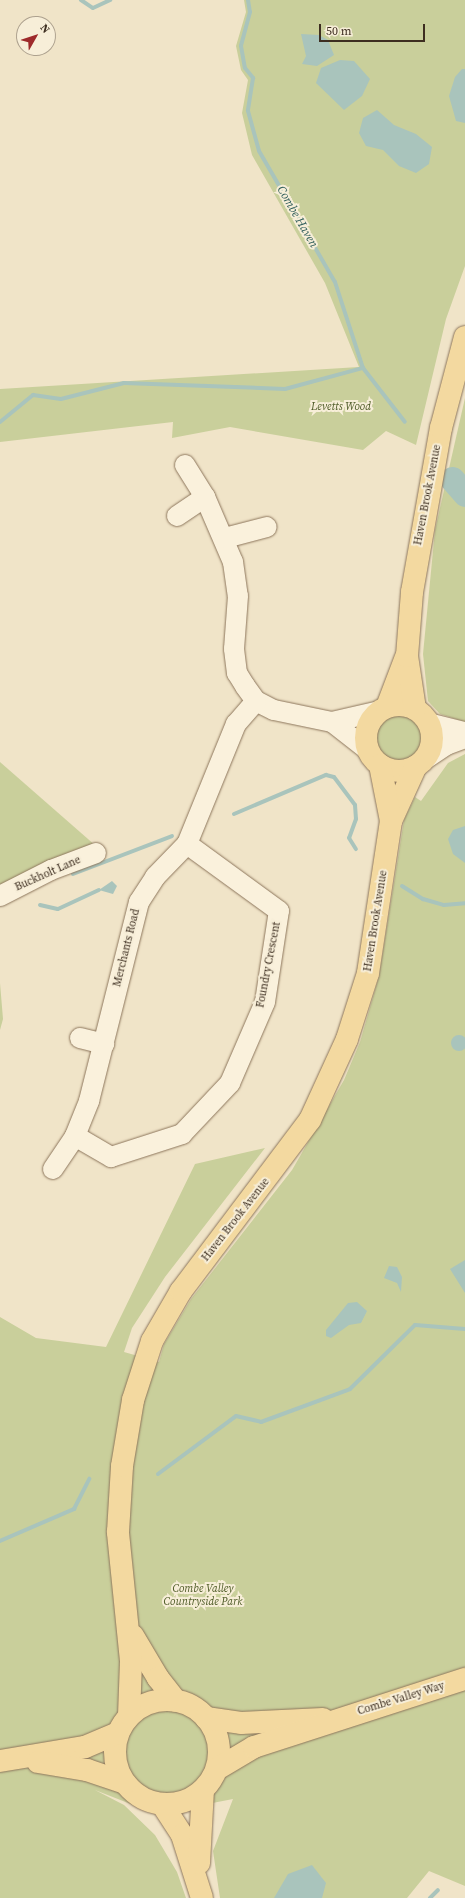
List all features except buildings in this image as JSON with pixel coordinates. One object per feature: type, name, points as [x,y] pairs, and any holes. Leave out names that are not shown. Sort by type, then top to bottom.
[{"type":"main road","name":"Haven Brook Avenue","points":[[384,709],[406,656],[421,525],[441,428],[465,337]]},
{"type":"main road","name":"Haven Brook Avenue","points":[[406,656],[421,716]]},
{"type":"main road","points":[[384,709],[421,716],[432,742],[420,763],[398,771],[374,758],[367,732],[384,709]]},
{"type":"main road","name":"Haven Brook Avenue","points":[[374,758],[390,821]]},
{"type":"main road","name":"Haven Brook Avenue","points":[[124,1724],[132,1688],[128,1626],[118,1532],[122,1466],[137,1386],[152,1341],[181,1291],[282,1162],[310,1120],[333,1076],[368,973],[390,821],[420,763]]},
{"type":"main road","name":"Haven Brook Avenue","points":[[128,1626],[158,1678],[176,1700]]},
{"type":"main road","name":"Combe Valley Way","points":[[217,1769],[254,1747],[297,1736],[337,1719],[465,1679]]},
{"type":"main road","points":[[176,1700],[193,1707],[206,1718],[218,1742],[217,1769],[203,1790],[184,1802],[162,1804],[141,1797],[125,1783],[87,1770],[10,1760],[85,1747],[124,1724],[150,1702],[176,1700]]},
{"type":"main road","name":"Combe Valley Way","points":[[206,1718],[248,1723],[337,1719]]},
{"type":"main road","points":[[124,1724],[115,1759],[125,1783]]},
{"type":"main road","points":[[201,1891],[198,1831],[203,1790]]},
{"type":"main road","points":[[162,1804],[182,1834],[201,1891]]},
{"type":"street","points":[[185,465],[206,497],[225,538],[238,596],[234,649],[237,673],[256,701],[274,710],[332,722],[384,709]]},
{"type":"street","points":[[177,516],[206,497]]},
{"type":"street","points":[[225,538],[267,527]]},
{"type":"street","name":"Merchants Road","points":[[53,1169],[75,1136],[89,1101],[104,1044],[130,929],[139,902],[155,877],[187,844],[236,724],[256,701]]},
{"type":"street","points":[[421,716],[465,732]]},
{"type":"street","points":[[332,722],[374,758]]},
{"type":"street","points":[[420,763],[465,738]]},
{"type":"street","name":"Foundry Crescent","points":[[75,1136],[111,1157],[182,1134],[230,1082],[265,1002],[279,911],[187,844]]},
{"type":"street","name":"Buckholt Lane","points":[[0,896],[51,870],[96,853]]},
{"type":"street","points":[[80,1038],[104,1044]]},
{"type":"green space","name":"Levetts Wood","points":[[244,0],[465,0],[465,266],[446,319],[416,445],[386,431],[363,450],[230,427],[172,438],[173,422],[0,442],[0,389],[359,367],[325,283],[252,155],[242,113],[248,80],[241,70],[236,46],[246,12]]},
{"type":"green space","points":[[465,398],[465,722],[440,714],[428,701],[423,654],[435,530]]},
{"type":"green space","points":[[399,712],[409,714],[417,720],[423,728],[425,738],[423,748],[417,756],[409,762],[399,764],[389,762],[381,756],[375,748],[373,738],[375,728],[381,720],[389,714]]},
{"type":"green space","name":"Combe Valley Countryside Park","points":[[465,754],[465,1886],[429,1871],[407,1898],[220,1898],[213,1851],[233,1799],[156,1814],[95,1790],[124,1805],[155,1835],[177,1872],[186,1898],[0,1898],[0,1317],[36,1338],[106,1347],[195,1164],[265,1148],[165,1277],[132,1328],[124,1352],[159,1362],[164,1344],[191,1299],[292,1170],[344,1080],[360,1042],[379,976],[404,820],[415,797],[421,801],[448,763]]},
{"type":"green space","points":[[0,762],[96,846],[0,888]]},
{"type":"green space","points":[[0,983],[3,1019],[0,1030]]},
{"type":"water","points":[[301,34],[319,35],[328,40],[334,55],[317,66],[302,64],[306,56]]},
{"type":"water","points":[[340,60],[354,61],[370,79],[362,96],[344,110],[316,83],[321,68]]},
{"type":"water","points":[[462,69],[465,69],[465,123],[456,121],[449,96],[455,77]]},
{"type":"water","points":[[377,110],[394,125],[416,134],[432,147],[429,164],[416,173],[399,166],[383,150],[366,146],[359,133],[363,118]]},
{"type":"water","points":[[465,826],[465,863],[453,854],[448,839],[453,830]]},
{"type":"water","points":[[112,881],[117,886],[113,894],[99,890]]},
{"type":"water","points":[[459,1035],[465,1037],[467,1043],[465,1049],[459,1051],[453,1049],[451,1043],[453,1037]]},
{"type":"water","points":[[465,1260],[465,1293],[450,1269]]},
{"type":"water","points":[[389,1266],[397,1267],[402,1277],[401,1292],[397,1283],[384,1278]]},
{"type":"water","points":[[357,1302],[367,1311],[361,1323],[349,1325],[331,1338],[326,1336],[326,1330],[348,1303]]},
{"type":"water","points":[[312,1865],[326,1883],[322,1898],[274,1898],[288,1874]]},
{"type":"waterway","points":[[81,0],[93,8],[110,0]]},
{"type":"waterway","name":"Combe Haven","points":[[248,0],[250,12],[241,46],[245,68],[253,78],[248,111],[259,151],[335,282],[363,368],[405,422]]},
{"type":"waterway","points":[[0,422],[33,395],[61,399],[124,383],[285,389],[363,368]]},
{"type":"waterway","name":"Combe Haven","points":[[452,479],[465,494]]},
{"type":"waterway","points":[[234,814],[326,775],[334,777],[355,805],[356,819],[349,838],[356,849]]},
{"type":"waterway","points":[[73,874],[172,836]]},
{"type":"waterway","points":[[402,886],[423,899],[444,905],[465,903]]},
{"type":"waterway","points":[[40,905],[58,909],[99,890]]},
{"type":"waterway","points":[[158,1474],[236,1416],[261,1422],[350,1389],[415,1325],[465,1329]]},
{"type":"waterway","points":[[0,1541],[74,1509],[89,1479]]},
{"type":"waterway","points":[[430,1898],[438,1890]]}]
